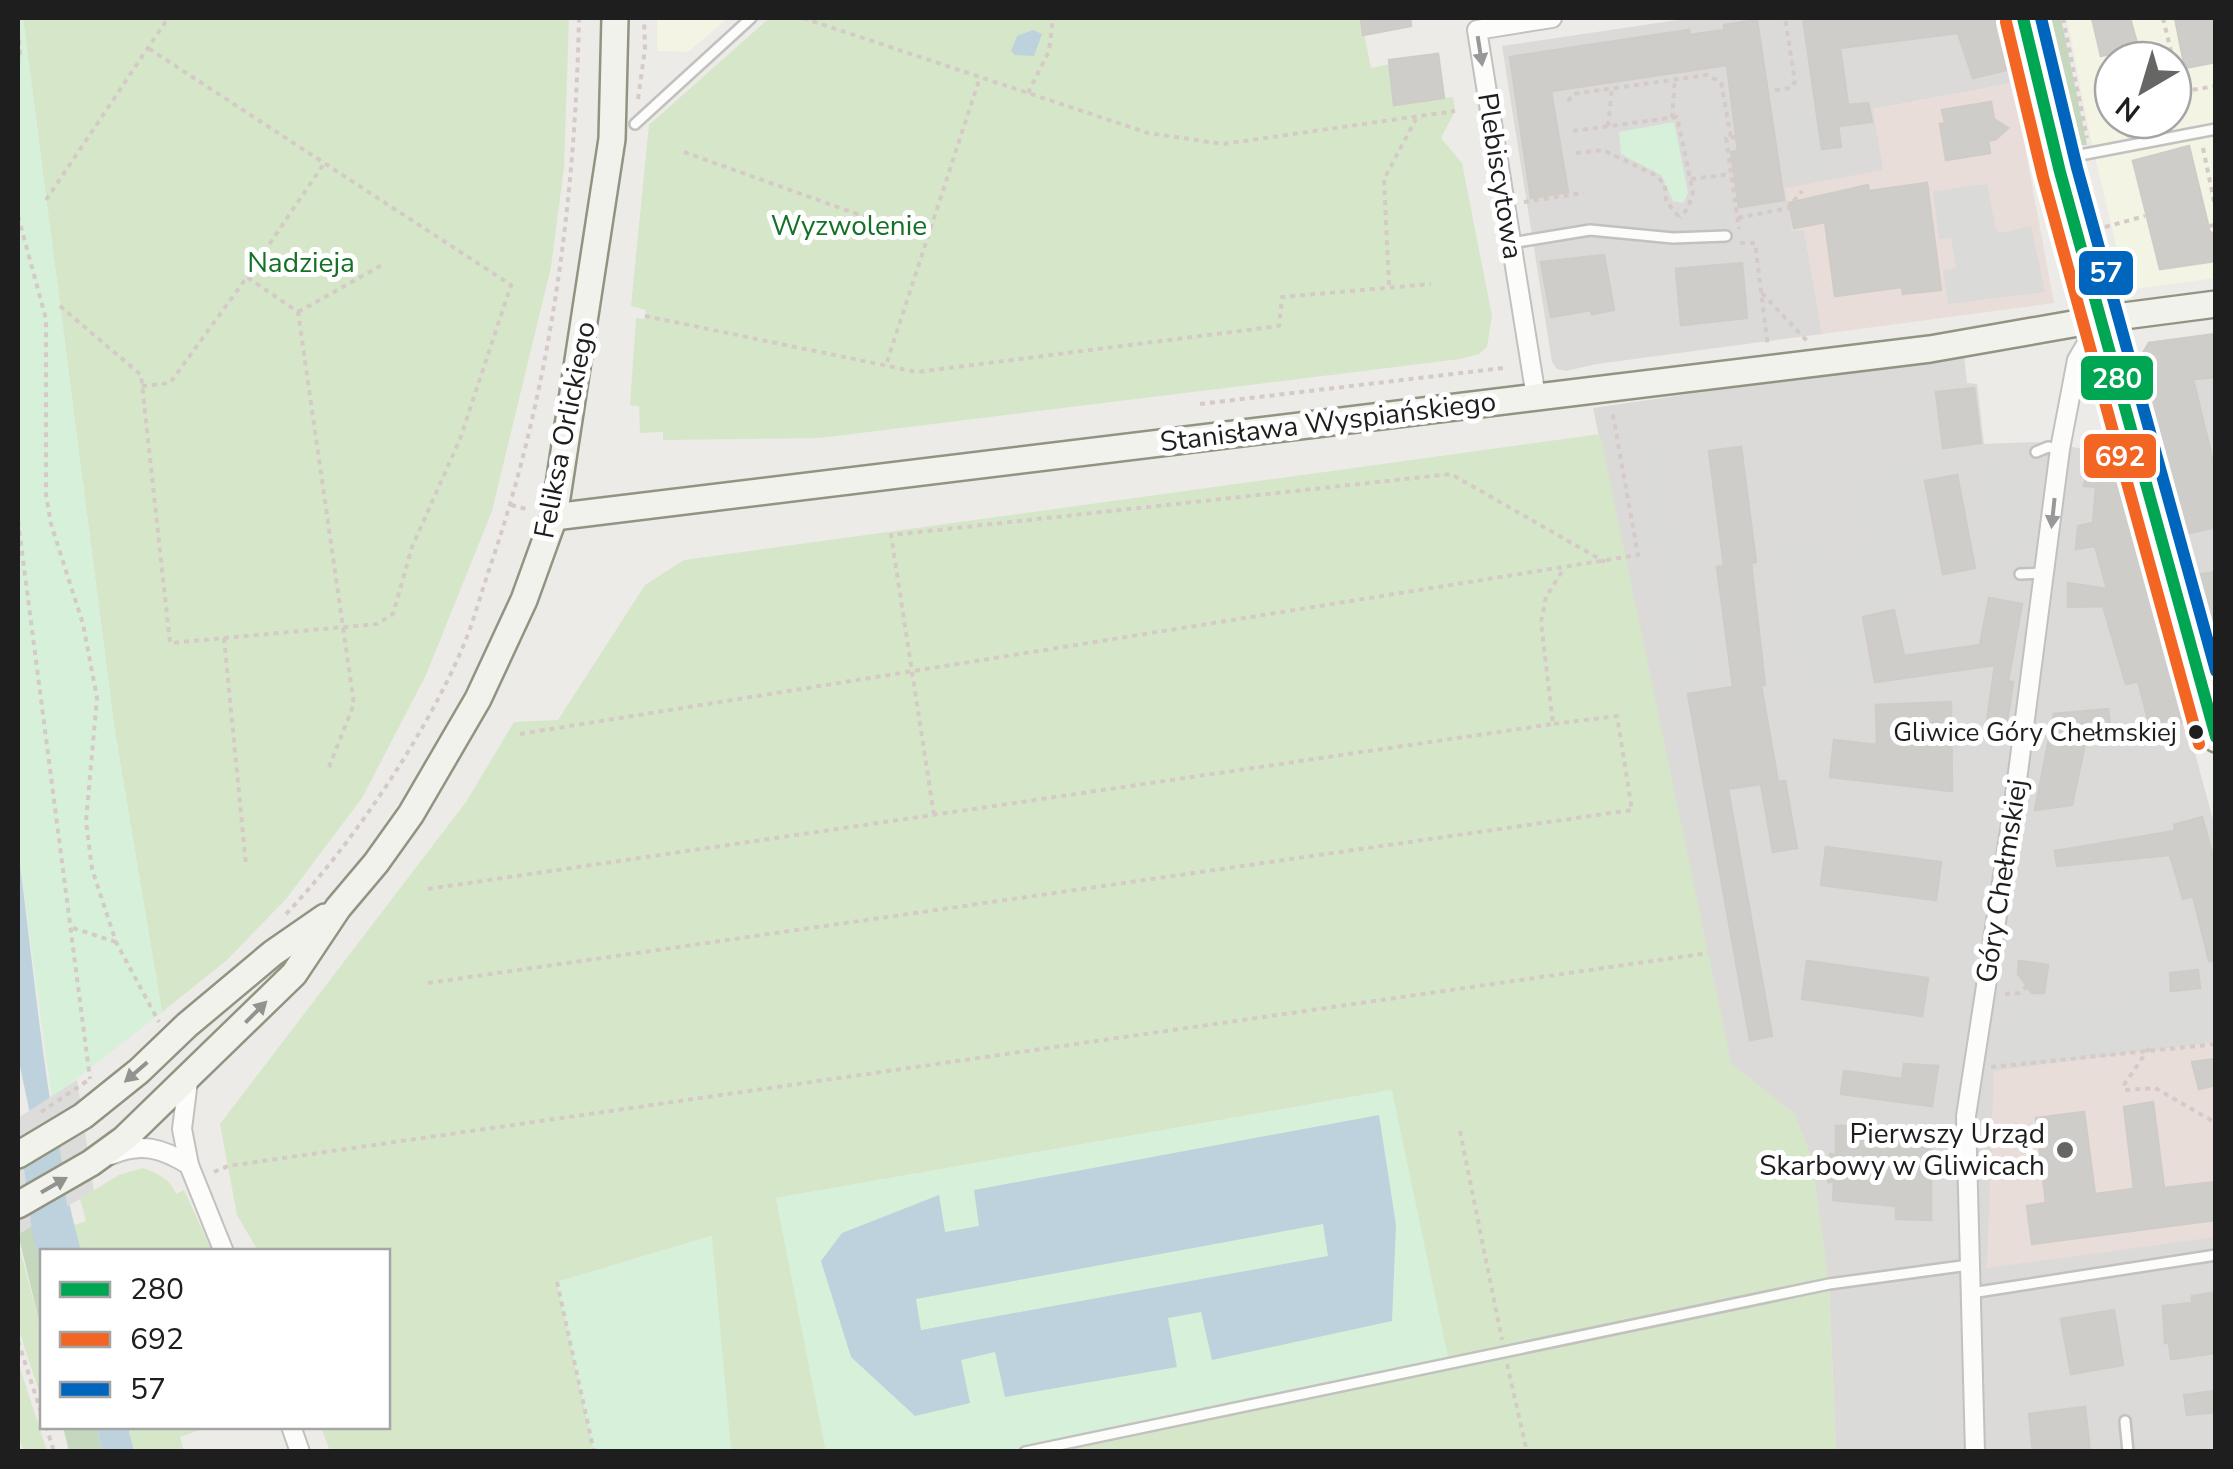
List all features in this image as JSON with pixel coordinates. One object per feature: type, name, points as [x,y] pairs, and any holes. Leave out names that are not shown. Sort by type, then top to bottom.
[{"type":"street","name":"Feliksa Orlickiego","points":[[18,1205],[124,1139],[294,974],[338,908],[376,863],[449,752],[524,600],[554,517],[612,139],[616,18]]},
{"type":"street","name":"Plebiscytowa","points":[[1536,397],[1477,30],[1552,18]]},
{"type":"street","points":[[2023,18],[2056,159],[2216,739]]},
{"type":"street","name":"Stanisława Wyspiańskiego","points":[[554,517],[1930,348],[2216,304]]},
{"type":"street","name":"Góry Chełmskiej","points":[[1975,1452],[1966,1116],[1981,1059],[2060,450],[2077,360],[2101,319]]},
{"type":"street","name":"Feliksa Orlickiego","points":[[18,1155],[83,1116],[273,953],[338,908]]},
{"type":"street","points":[[188,1081],[182,1129],[189,1164],[223,1249]]},
{"type":"street","points":[[91,1163],[140,1146],[166,1150],[189,1164]]},
{"type":"lane","points":[[635,124],[751,18]]},
{"type":"lane","points":[[2056,159],[2216,129]]},
{"type":"lane","points":[[1511,243],[1590,230],[1684,238],[1726,236]]},
{"type":"lane","points":[[2036,452],[2048,447],[2060,450]]},
{"type":"lane","points":[[2020,574],[2047,573]]},
{"type":"lane","points":[[1971,1294],[2216,1256]]},
{"type":"lane","points":[[1025,1452],[1829,1284],[1970,1264]]},
{"type":"lane","points":[[2125,1421],[2128,1452]]},
{"type":"path","points":[[46,200],[168,18]]},
{"type":"path","points":[[283,918],[347,842],[433,706],[462,649],[512,505],[544,366],[570,198],[578,18]]},
{"type":"path","points":[[635,124],[645,49],[644,18]]},
{"type":"path","points":[[803,18],[1148,133],[1223,144],[1455,111],[1414,119],[1404,146],[1384,179],[1390,288]]},
{"type":"path","points":[[1028,93],[1049,51],[1054,18]]},
{"type":"path","points":[[1776,90],[1792,88],[1795,82],[1785,18]]},
{"type":"path","points":[[2063,18],[2090,152]]},
{"type":"path","points":[[18,30],[18,64]]},
{"type":"path","points":[[60,306],[141,374],[170,644],[377,624],[393,614],[412,547],[460,438],[510,285],[148,48]]},
{"type":"path","points":[[1568,101],[1573,94],[1707,74],[1722,82],[1734,137],[1726,138],[1741,244],[1755,242],[1768,346]]},
{"type":"path","points":[[886,364],[980,77]]},
{"type":"path","points":[[1672,118],[1675,79]]},
{"type":"path","points":[[1608,126],[1612,88]]},
{"type":"path","points":[[1573,132],[1677,117],[1692,200],[1680,218]]},
{"type":"path","points":[[2200,132],[2215,212]]},
{"type":"path","points":[[1576,152],[1603,150],[1657,176],[1664,185],[1666,201],[1684,222],[1684,238]]},
{"type":"path","points":[[684,152],[927,239]]},
{"type":"path","points":[[142,386],[170,383],[323,165]]},
{"type":"path","points":[[1689,180],[1731,174]]},
{"type":"path","points":[[1738,218],[1788,208],[1802,191]]},
{"type":"path","points":[[1523,202],[1584,194]]},
{"type":"path","points":[[18,216],[46,319],[46,495],[51,524],[83,624],[97,698],[86,821],[92,868],[116,942],[160,1022]]},
{"type":"path","points":[[2105,228],[2145,216]]},
{"type":"path","points":[[298,312],[382,265]]},
{"type":"path","points":[[247,277],[298,312],[354,704],[327,772]]},
{"type":"path","points":[[645,316],[917,372],[1280,326],[1282,297],[1431,284]]},
{"type":"path","points":[[1762,292],[1807,341]]},
{"type":"path","points":[[1200,404],[1503,368]]},
{"type":"path","points":[[520,734],[1638,556],[1610,402]]},
{"type":"path","points":[[2088,442],[2116,437]]},
{"type":"path","points":[[934,814],[891,534],[1451,474],[1604,562]]},
{"type":"path","points":[[18,520],[90,1079]]},
{"type":"path","points":[[1553,724],[1541,622],[1546,597],[1564,568]]},
{"type":"path","points":[[224,638],[246,865]]},
{"type":"path","points":[[428,889],[1618,716],[1632,810],[428,983]]},
{"type":"path","points":[[70,927],[116,942]]},
{"type":"path","points":[[209,1174],[228,1166],[1708,953]]},
{"type":"path","points":[[2000,994],[2019,994],[2028,986]]},
{"type":"path","points":[[1981,1059],[2216,1044]]},
{"type":"path","points":[[2149,1048],[2124,1084],[2125,1090],[2155,1088],[2216,1123]]},
{"type":"path","points":[[34,1116],[104,1068]]},
{"type":"path","points":[[1460,1131],[1527,1452]]},
{"type":"path","points":[[557,1282],[594,1452]]},
{"type":"path","points":[[18,1341],[40,1409]]},
{"type":"shaded area","points":[[657,18],[728,18],[688,52],[657,51]]},
{"type":"shaded area","points":[[1691,18],[1997,18],[2013,83],[1873,109],[1884,170],[1792,231],[1804,229],[1822,334],[1566,371],[1557,369],[1552,362],[1502,46]]},
{"type":"shaded area","points":[[2034,18],[2046,18],[2055,52],[2044,61]]},
{"type":"shaded area","points":[[2067,18],[2215,18],[2215,278],[2135,289],[2124,279],[2090,135]]},
{"type":"shaded area","points":[[2013,83],[2054,303],[1822,334],[1804,230],[1792,231],[1785,188],[1883,170],[1873,109]]},
{"type":"shaded area","points":[[1817,108],[1828,177],[1797,183],[1785,114]]},
{"type":"shaded area","points":[[1987,184],[1996,230],[2000,233],[2031,226],[2045,292],[1948,304],[1943,270],[1956,268],[1951,238],[1939,239],[1933,191]]},
{"type":"shaded area","points":[[1729,212],[1731,240],[1698,243],[1695,215]]},
{"type":"shaded area","points":[[2215,343],[2215,677],[2134,358]]},
{"type":"shaded area","points":[[1964,354],[1967,383],[1977,384],[1984,444],[2037,442],[2086,449],[2112,447],[2215,827],[2215,1451],[1836,1451],[1829,1284],[1795,1115],[1731,1064],[1593,408]]},
{"type":"shaded area","points":[[1658,443],[1696,688],[1679,690],[1641,446]]},
{"type":"shaded area","points":[[1988,464],[2013,480],[2037,468],[2021,563],[1988,569],[1999,513],[1986,507]]},
{"type":"shaded area","points":[[1917,466],[1944,590],[1855,610],[1870,677],[1807,689],[1784,543],[1818,540],[1822,562],[1869,550],[1856,478]]},
{"type":"shaded area","points":[[2215,989],[2215,1237],[1987,1268],[1994,1071],[2003,1016]]},
{"type":"shaded area","points":[[2215,989],[2215,1042],[1994,1071],[2003,1016]]},
{"type":"shaded area","points":[[1935,1290],[1940,1451],[1843,1451],[1838,1293]]},
{"type":"green space","points":[[18,18],[23,18],[115,732],[162,1012],[52,1098],[18,850]]},
{"type":"green space","name":"Nadzieja","points":[[23,18],[569,18],[564,168],[551,267],[492,511],[426,675],[362,798],[286,899],[227,960],[162,1012],[115,732]]},
{"type":"green space","name":"Wyzwolenie","points":[[1361,18],[1371,68],[1438,54],[1444,98],[1453,97],[1455,111],[1441,138],[1462,163],[1492,316],[1487,347],[1479,354],[1460,359],[820,438],[663,440],[663,432],[640,433],[639,406],[630,405],[636,318],[645,319],[646,310],[631,306],[649,125],[766,21]]},
{"type":"green space","points":[[2047,18],[2061,18],[2087,145],[2073,146]]},
{"type":"green space","points":[[1674,122],[1688,193],[1683,203],[1673,201],[1661,175],[1621,154],[1619,132]]},
{"type":"green space","points":[[1600,434],[1731,1063],[1795,1115],[1812,1158],[1829,1284],[1836,1451],[1025,1451],[1449,1363],[1391,1090],[776,1198],[826,1451],[731,1451],[711,1236],[557,1282],[594,1451],[330,1451],[322,1429],[390,1429],[390,1249],[257,1249],[237,1215],[220,1124],[466,802],[514,722],[558,720],[645,585],[684,560]]},
{"type":"green space","points":[[1392,1090],[1449,1363],[1025,1451],[826,1451],[776,1198]]},
{"type":"green space","points":[[143,1168],[167,1180],[176,1194],[184,1190],[211,1249],[80,1249],[74,1225],[86,1221],[80,1199],[119,1175]]},
{"type":"green space","points":[[52,1215],[59,1249],[40,1249],[40,1325],[18,1234]]},
{"type":"green space","points":[[712,1236],[731,1451],[594,1451],[557,1282]]},
{"type":"green space","points":[[18,1242],[40,1325],[40,1395],[18,1327]]},
{"type":"green space","points":[[18,1362],[47,1451],[24,1451],[18,1437]]},
{"type":"green space","points":[[64,1429],[97,1429],[102,1451],[69,1451]]},
{"type":"green space","points":[[128,1429],[202,1429],[180,1437],[184,1452],[134,1451]]},
{"type":"water","points":[[1033,30],[1042,34],[1034,56],[1015,55],[1011,51],[1017,36]]},
{"type":"water","points":[[18,850],[50,1102],[81,1249],[59,1249],[18,1057]]},
{"type":"water","points":[[1379,1115],[1396,1225],[1392,1321],[1212,1360],[1201,1312],[1168,1318],[1177,1367],[1005,1397],[995,1352],[961,1360],[970,1403],[915,1416],[851,1357],[821,1261],[842,1233],[939,1195],[945,1232],[979,1226],[974,1190]],"holes":[[[1323,1224],[1328,1256],[921,1330],[916,1299]]]},
{"type":"water","points":[[97,1429],[128,1429],[134,1451],[102,1451]]},
{"type":"pier","points":[[77,1080],[94,1191],[18,1234],[18,1118]]},
{"type":"building","points":[[1361,18],[1410,18],[1411,26],[1363,35]]},
{"type":"building","points":[[1803,18],[1996,18],[2006,70],[1973,78],[1958,33],[1840,48],[1848,105],[1868,103],[1872,122],[1838,126],[1841,147],[1822,149]]},
{"type":"building","points":[[2092,18],[2130,18],[2136,40],[2097,40]]},
{"type":"building","points":[[2175,18],[2216,18],[2216,62],[2193,66],[2193,40],[2179,40]]},
{"type":"building","points":[[1757,20],[1784,200],[1739,207],[1731,152],[1738,151],[1727,65],[1551,91],[1568,192],[1531,198],[1510,57],[1689,30],[1689,35],[1725,30],[1724,25]]},
{"type":"building","points":[[1438,54],[1444,98],[1394,105],[1389,60]]},
{"type":"building","points":[[1991,102],[1994,119],[2008,128],[1988,141],[1990,153],[1946,160],[1940,124],[1945,123],[1942,110]]},
{"type":"building","points":[[2189,146],[2210,233],[2216,232],[2216,261],[2160,269],[2133,161]]},
{"type":"building","points":[[1927,183],[1941,290],[1903,294],[1902,287],[1835,296],[1825,222],[1794,228],[1789,203],[1868,185],[1869,191]]},
{"type":"building","points":[[1604,255],[1614,310],[1551,317],[1541,262]]},
{"type":"building","points":[[1742,263],[1747,318],[1681,325],[1676,269]]},
{"type":"building","points":[[2216,334],[2216,377],[2193,379],[2216,474],[2216,527],[2184,534],[2140,358],[2149,343]]},
{"type":"building","points":[[1974,388],[1981,443],[1943,448],[1936,392]]},
{"type":"building","points":[[1741,447],[1756,562],[1751,563],[1765,685],[1761,685],[1778,782],[1785,781],[1797,848],[1773,852],[1761,784],[1728,789],[1772,1036],[1750,1040],[1688,694],[1733,687],[1717,567],[1724,566],[1709,451]]},
{"type":"building","points":[[2093,450],[2111,450],[2183,722],[2151,731],[2138,681],[2126,684],[2103,606],[2068,607],[2068,583],[2107,589],[2095,546],[2076,549],[2078,526],[2093,523],[2096,487],[2084,486]]},
{"type":"building","points":[[1957,475],[1975,568],[1943,574],[1925,481]]},
{"type":"building","points":[[2216,572],[2216,633],[2208,634],[2195,575]]},
{"type":"building","points":[[1989,598],[2022,604],[2008,681],[2013,682],[2006,730],[1986,727],[1995,665],[1875,682],[1863,617],[1894,610],[1904,656],[1980,645]]},
{"type":"building","points":[[1951,702],[1952,791],[1830,777],[1834,740],[1877,745],[1876,705]]},
{"type":"building","points":[[2108,709],[2112,741],[2085,744],[2072,805],[2035,810],[2054,714]]},
{"type":"building","points":[[2202,817],[2216,867],[2216,961],[2209,961],[2193,896],[2183,899],[2170,855],[2057,866],[2055,851],[2175,831],[2174,825]]},
{"type":"building","points":[[1826,847],[1941,862],[1936,900],[1821,885]]},
{"type":"building","points":[[1807,961],[1928,978],[1922,1016],[1802,999]]},
{"type":"building","points":[[2019,961],[2048,965],[2044,993],[2032,993],[2018,974]]},
{"type":"building","points":[[2198,970],[2200,988],[2171,991],[2170,973]]},
{"type":"building","points":[[2216,1059],[2216,1085],[2199,1089],[2192,1062]]},
{"type":"building","points":[[1904,1064],[1938,1066],[1932,1106],[1841,1094],[1844,1071],[1902,1079]]},
{"type":"building","name":"Pierwszy Urząd Skarbowy w Gliwicach","points":[[2153,1102],[2164,1188],[2216,1182],[2216,1220],[2032,1244],[2027,1206],[2046,1203],[2036,1118],[2084,1112],[2095,1194],[2134,1189],[2124,1107]]},
{"type":"building","points":[[1836,1126],[1931,1126],[1931,1220],[1896,1219],[1896,1206],[1833,1200],[1834,1182],[1828,1182],[1830,1154],[1836,1155]]},
{"type":"building","points":[[2213,1293],[2216,1353],[2171,1359],[2169,1343],[2165,1343],[2163,1306],[2192,1303],[2192,1296]]},
{"type":"building","points":[[2114,1310],[2123,1365],[2071,1374],[2061,1319]]},
{"type":"building","points":[[2216,1391],[2216,1412],[2187,1415],[2184,1395]]},
{"type":"building","points":[[2085,1407],[2090,1452],[2033,1452],[2029,1414]]},
{"type":"waterway","points":[[41,1151],[56,1249]]},
{"type":"transit line","name":"280","points":[[2023,18],[2060,172],[2216,737]]},
{"type":"transit line","name":"57","points":[[2041,18],[2077,168],[2216,671]]},
{"type":"transit line","name":"692","points":[[2006,22],[2043,177],[2199,744]]},
{"type":"place","name":"Gliwice Góry Chełmskiej","points":[[2196,732]]},
{"type":"place","name":"Pierwszy Urząd Skarbowy w Gliwicach","points":[[2065,1150]]}]
